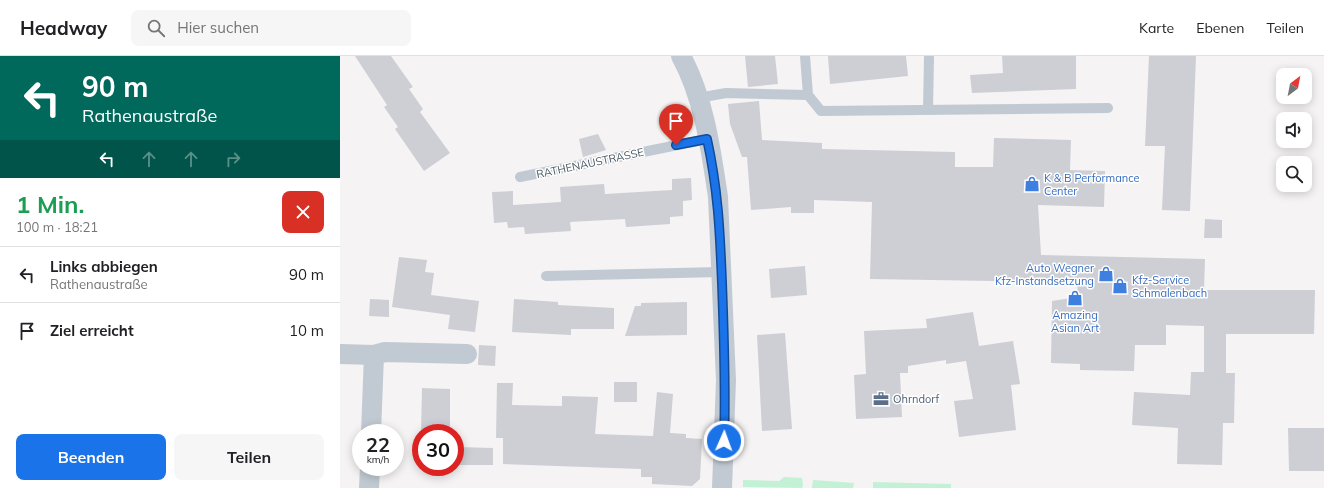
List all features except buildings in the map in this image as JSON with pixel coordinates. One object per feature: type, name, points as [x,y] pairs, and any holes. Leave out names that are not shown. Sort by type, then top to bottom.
[{"type":"street","points":[[681,56],[698,98],[718,197],[726,380],[722,488]]},
{"type":"street","points":[[340,354],[374,355],[385,352],[467,354]]},
{"type":"street","points":[[371,424],[374,355]]},
{"type":"street","points":[[369,488],[370,476]]},
{"type":"lane","points":[[806,56],[808,95],[821,111],[1108,108]]},
{"type":"lane","points":[[928,110],[929,56]]},
{"type":"lane","points":[[698,98],[726,93],[808,95]]},
{"type":"lane","name":"RATHENAUSTRASSE","points":[[520,178],[707,139]]},
{"type":"lane","points":[[546,276],[721,272]]},
{"type":"green space","points":[[784,477],[802,478],[802,488],[743,487],[743,480],[779,481]]},
{"type":"green space","points":[[813,480],[854,483],[853,488],[812,488]]},
{"type":"green space","points":[[873,482],[951,484],[951,488],[873,488]]},
{"type":"place","name":"K & B Performance Center","points":[[1032,184]]},
{"type":"place","name":"Auto Wegner Kfz-Instandsetzung","points":[[1106,274]]},
{"type":"place","name":"Kfz-Service Schmalenbach","points":[[1120,286]]},
{"type":"place","name":"Amazing Asian Art","points":[[1075,298]]},
{"type":"place","name":"Ohrndorf","points":[[881,399]]},
{"type":"route","points":[[676,145],[707,139],[718,197],[726,380],[724,441]]}]
